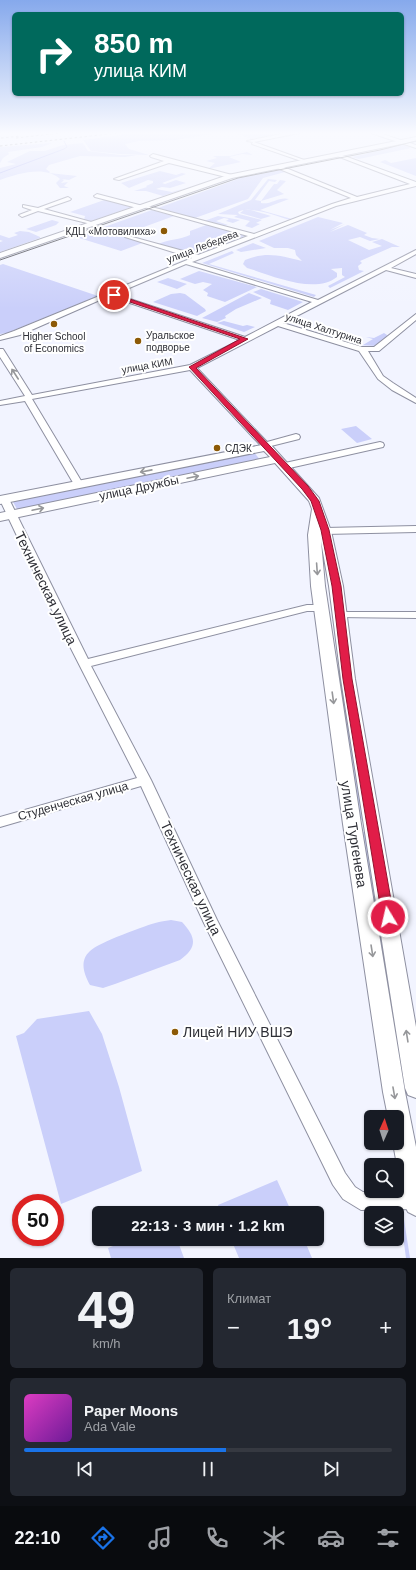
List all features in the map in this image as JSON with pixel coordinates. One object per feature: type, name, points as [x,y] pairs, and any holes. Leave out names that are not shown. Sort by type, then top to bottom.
[{"type":"main road","points":[[0,256],[186,192]]},
{"type":"main road","name":"улица Тургенева","points":[[265,446],[315,501],[319,530],[321,611],[339,677],[372,825],[415,1077]]},
{"type":"main road","name":"улица Дружбы","points":[[2,500],[265,446]]},
{"type":"main road","name":"улица Дружбы","points":[[5,516],[282,463]]},
{"type":"main road","name":"улица Тургенева","points":[[319,530],[341,615],[339,677],[352,824],[391,1072],[416,1202]]},
{"type":"main road","points":[[321,611],[341,615]]},
{"type":"main road","points":[[352,824],[372,825]]},
{"type":"main road","points":[[391,1072],[415,1077]]},
{"type":"street","points":[[340,192],[356,198]]},
{"type":"street","name":"улица Лебедева","points":[[0,338],[17,333],[109,294],[255,236],[356,198],[383,192]]},
{"type":"street","points":[[97,196],[255,236]]},
{"type":"street","points":[[22,215],[68,199]]},
{"type":"street","points":[[25,206],[93,224]]},
{"type":"street","points":[[127,236],[200,258]]},
{"type":"street","name":"улица КИМ","points":[[0,403],[192,367],[416,252]]},
{"type":"street","points":[[188,263],[318,302]]},
{"type":"street","points":[[385,268],[416,276]]},
{"type":"street","points":[[109,294],[245,339]]},
{"type":"street","points":[[364,351],[376,349],[385,343],[416,316]]},
{"type":"street","name":"улица Халтурина","points":[[276,323],[364,351],[378,374],[388,383],[416,401]]},
{"type":"street","points":[[0,351],[78,484]]},
{"type":"street","name":"улица Тургенева","points":[[192,367],[265,446]]},
{"type":"street","points":[[265,446],[296,437]]},
{"type":"street","points":[[282,463],[380,445]]},
{"type":"street","name":"Техническая улица","points":[[2,500],[5,516],[145,780],[210,921],[339,1179],[349,1193],[361,1201],[416,1202]]},
{"type":"street","points":[[319,530],[416,529]]},
{"type":"street","points":[[84,664],[308,608],[321,611]]},
{"type":"street","points":[[341,615],[416,615]]},
{"type":"street","name":"Студенческая улица","points":[[0,822],[145,780]]},
{"type":"shaded area","points":[[148,192],[175,192],[163,196]]},
{"type":"shaded area","points":[[203,192],[253,192],[248,199],[195,218],[158,208]]},
{"type":"shaded area","points":[[258,192],[261,192],[255,200],[261,201],[261,203],[268,203],[285,198],[289,199],[260,210],[292,219],[290,220],[256,210],[243,210],[238,212],[239,214],[262,220],[256,223],[260,224],[252,228],[245,226],[250,221],[234,217],[238,215],[218,214],[251,200]]},
{"type":"shaded area","points":[[268,192],[280,192],[284,194],[261,201]]},
{"type":"shaded area","points":[[107,199],[135,206],[89,222],[84,220],[85,216],[70,212]]},
{"type":"shaded area","points":[[152,210],[174,216],[122,235],[145,242],[121,251],[76,237]]},
{"type":"shaded area","points":[[244,210],[251,210],[271,216],[261,219],[240,213]]},
{"type":"shaded area","points":[[218,216],[240,220],[233,223],[226,221],[229,219],[224,218],[216,221],[228,225],[223,226],[204,221]]},
{"type":"shaded area","points":[[318,217],[343,223],[330,230],[345,224],[330,232],[348,225],[367,233],[364,235],[380,239],[370,241],[360,237],[348,240],[369,250],[382,246],[372,242],[382,239],[400,247],[392,247],[360,261],[362,263],[358,266],[359,270],[364,271],[330,288],[328,286],[345,277],[342,275],[342,268],[331,269],[337,273],[337,277],[328,282],[305,284],[280,279],[247,268],[243,264],[245,260],[253,257],[267,255],[280,256],[302,261],[296,255],[295,250],[288,248],[274,248],[259,241]]},
{"type":"shaded area","points":[[52,220],[59,222],[56,225],[36,232],[26,229]]},
{"type":"shaded area","points":[[209,224],[248,235],[197,255],[158,244],[186,237],[190,235],[190,231]]},
{"type":"shaded area","points":[[20,231],[29,232],[40,238],[0,252],[0,242],[3,241],[0,240],[0,235],[9,238],[18,235],[14,233]]},
{"type":"shaded area","points":[[253,243],[266,248],[241,252],[236,250]]},
{"type":"shaded area","points":[[232,251],[234,253],[209,264],[316,295],[314,297],[202,263]]},
{"type":"shaded area","points":[[3,264],[98,296],[7,333],[0,334],[0,265]]},
{"type":"shaded area","points":[[199,271],[257,287],[225,302],[207,296],[208,293],[203,290],[212,284],[203,282],[195,284],[180,279]]},
{"type":"shaded area","points":[[168,278],[187,284],[177,289],[157,282]]},
{"type":"shaded area","points":[[261,289],[303,302],[288,310],[270,304],[271,300],[253,292]]},
{"type":"shaded area","points":[[249,293],[262,298],[236,309],[225,316],[226,318],[217,322],[202,318]]},
{"type":"shaded area","points":[[171,294],[185,294],[206,311],[197,316],[153,302]]},
{"type":"shaded area","points":[[224,321],[243,326],[247,325],[255,327],[244,332],[217,323]]},
{"type":"shaded area","points":[[384,333],[387,335],[386,340],[376,346],[359,345],[363,345],[373,339],[366,337],[374,338]]},
{"type":"shaded area","points":[[356,426],[372,439],[357,443],[341,429]]},
{"type":"shaded area","points":[[253,451],[261,461],[18,511],[12,500]]},
{"type":"shaded area","points":[[337,680],[342,680],[363,820],[357,820]]},
{"type":"shaded area","points":[[359,832],[365,832],[400,1058],[393,1058]]},
{"type":"shaded area","points":[[171,920],[182,922],[187,927],[192,937],[193,942],[190,951],[180,960],[103,988],[90,985],[84,972],[84,963],[90,951],[112,939],[134,930],[159,922]]},
{"type":"shaded area","points":[[89,1011],[102,1034],[119,1087],[142,1171],[64,1203],[64,1194],[58,1194],[16,1036],[24,1033],[37,1019]]},
{"type":"shaded area","points":[[277,1180],[289,1206],[218,1206]]},
{"type":"shaded area","points":[[404,1219],[410,1258],[406,1258],[404,1243]]},
{"type":"shaded area","points":[[113,1246],[180,1246],[184,1258],[111,1258],[108,1248]]},
{"type":"shaded area","points":[[234,1246],[307,1246],[312,1258],[239,1258]]},
{"type":"tram line","points":[[0,260],[198,192]]},
{"type":"place","name":"КДЦ «Мотовилиха»","points":[[164,231]]},
{"type":"place","name":"Higher School of Economics","points":[[54,324]]},
{"type":"place","name":"Уральское подворье","points":[[138,341]]},
{"type":"place","name":"СДЭК","points":[[217,448]]},
{"type":"place","name":"Лицей НИУ ВШЭ","points":[[175,1032]]},
{"type":"route","points":[[114,295],[245,339],[192,367],[199,377],[267,446],[315,501],[325,530],[336,586],[341,615],[348,679],[388,917]]}]
